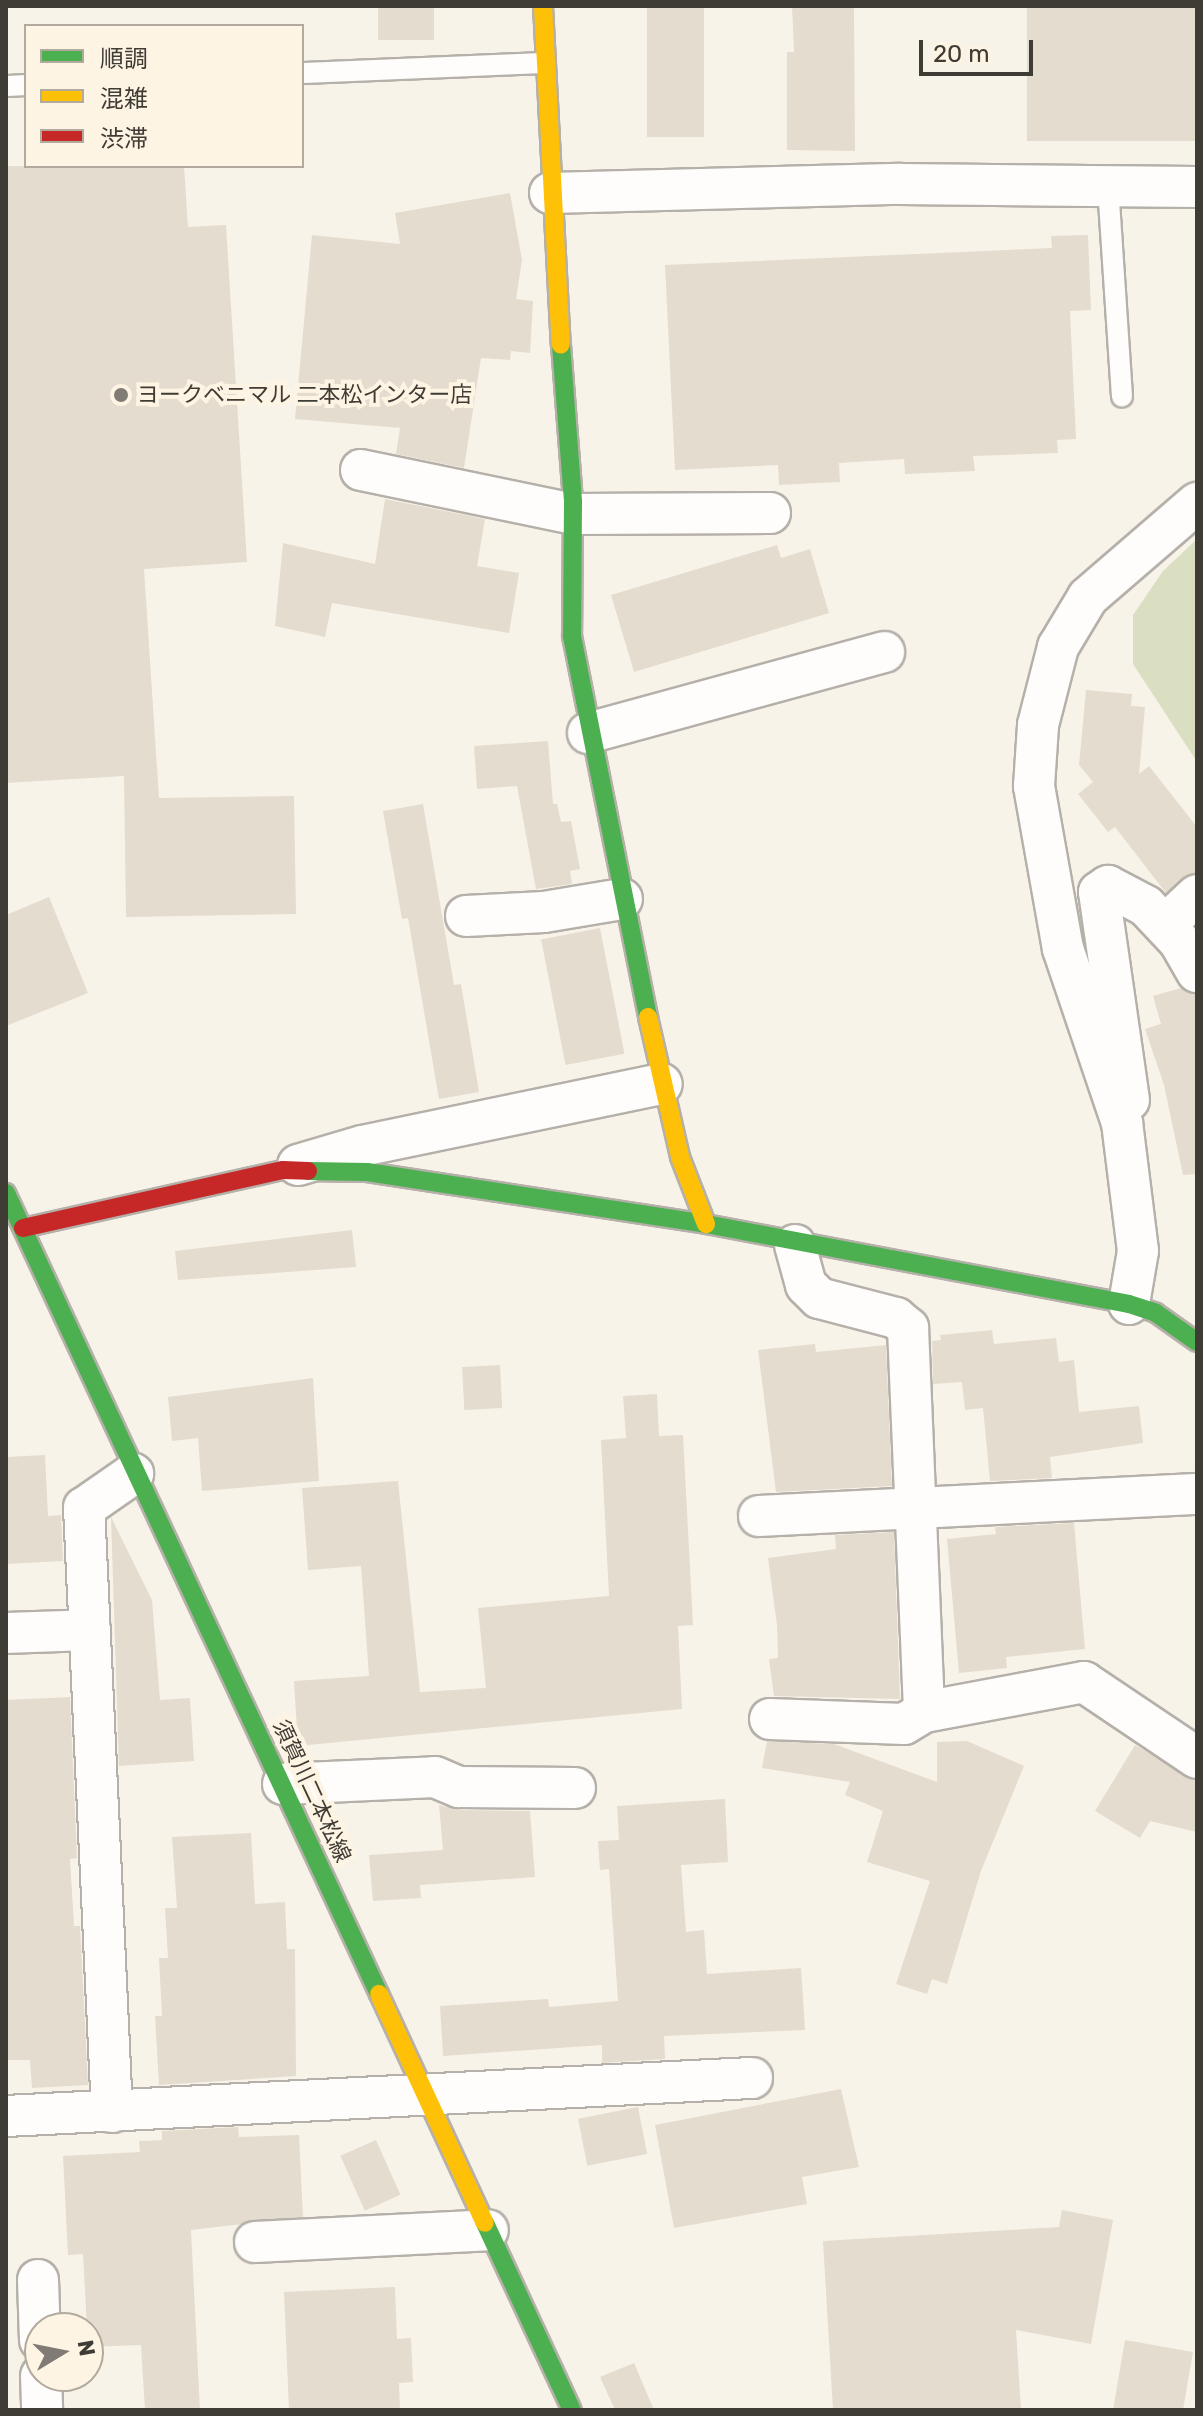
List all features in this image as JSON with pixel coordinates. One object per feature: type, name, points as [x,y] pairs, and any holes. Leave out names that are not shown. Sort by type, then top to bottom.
[{"type":"street","points":[[543,6],[550,193],[573,514],[572,636],[588,733],[662,1084],[680,1157],[706,1224]]},
{"type":"street","points":[[550,193],[900,184],[1197,187]]},
{"type":"street","points":[[361,470],[573,514],[770,513]]},
{"type":"street","points":[[1129,1304],[1138,1251],[1122,1123],[1063,949],[1034,786],[1038,725],[1058,647],[1088,597],[1197,503]]},
{"type":"street","points":[[588,733],[884,652]]},
{"type":"street","points":[[1122,1123],[1129,1100],[1099,892],[1108,886],[1146,906],[1166,924],[1197,972]]},
{"type":"street","points":[[1166,924],[1197,895]]},
{"type":"street","points":[[466,916],[544,912],[622,899]]},
{"type":"street","points":[[12,1219],[283,1170],[362,1146],[662,1084]]},
{"type":"street","points":[[283,1170],[430,1180],[706,1224],[795,1245],[1129,1304],[1156,1313],[1197,1342]]},
{"type":"street","name":"須賀川二本松線","points":[[12,1219],[283,1784],[572,2410]]},
{"type":"street","points":[[795,1245],[806,1285],[819,1298],[896,1318],[908,1328],[918,1505],[924,1712]]},
{"type":"street","points":[[112,2112],[84,1508],[133,1474]]},
{"type":"street","points":[[759,1516],[918,1505],[1197,1494]]},
{"type":"street","points":[[6,1633],[90,1630]]},
{"type":"street","points":[[770,1719],[904,1724],[924,1712],[1084,1682],[1197,1758]]},
{"type":"street","points":[[283,1784],[435,1777],[459,1787],[575,1788]]},
{"type":"street","points":[[6,2116],[752,2078]]},
{"type":"street","points":[[255,2242],[488,2230]]},
{"type":"street","points":[[38,2280],[39,2312]]},
{"type":"lane","points":[[304,73],[545,63]]},
{"type":"lane","points":[[1108,186],[1122,397]]},
{"type":"green space","points":[[1197,539],[1197,762],[1133,664],[1133,615],[1163,571]]},
{"type":"building","points":[[378,6],[434,6],[434,40],[378,40]]},
{"type":"building","points":[[647,6],[704,6],[704,137],[647,137]]},
{"type":"building","points":[[792,6],[854,6],[855,151],[787,150],[787,52],[794,52]]},
{"type":"building","points":[[1027,6],[1197,6],[1197,141],[1027,141]]},
{"type":"building","name":"ヨークベニマル 二本松インター店","points":[[6,166],[184,168],[188,227],[226,225],[247,562],[144,569],[159,798],[294,796],[296,914],[126,917],[124,776],[6,783]]},
{"type":"building","points":[[510,193],[522,260],[516,299],[533,301],[530,353],[511,351],[510,360],[481,358],[464,468],[396,454],[400,428],[295,419],[312,235],[400,244],[395,213]]},
{"type":"building","points":[[1088,235],[1091,310],[1070,311],[1076,439],[1057,440],[1058,453],[973,456],[975,471],[905,474],[904,459],[839,463],[840,482],[779,485],[778,465],[675,470],[665,265],[1052,248],[1051,236]]},
{"type":"building","points":[[385,499],[485,519],[477,566],[519,573],[509,633],[332,603],[325,637],[275,626],[283,543],[375,564]]},
{"type":"building","points":[[777,545],[781,558],[810,549],[829,613],[634,672],[611,595]]},
{"type":"building","points":[[1086,690],[1132,694],[1131,706],[1145,707],[1139,774],[1149,766],[1197,827],[1197,873],[1166,893],[1115,827],[1108,832],[1078,794],[1093,782],[1079,765]]},
{"type":"building","points":[[548,741],[553,804],[557,804],[561,822],[571,821],[580,869],[570,871],[572,884],[536,889],[517,786],[477,789],[474,746]]},
{"type":"building","points":[[423,804],[454,985],[461,984],[479,1092],[439,1099],[408,918],[402,919],[383,811]]},
{"type":"building","points":[[49,897],[88,993],[6,1026],[6,915]]},
{"type":"building","points":[[600,928],[624,1054],[566,1065],[541,939]]},
{"type":"building","points":[[1181,988],[1197,995],[1197,1174],[1183,1175],[1164,1085],[1145,1029],[1161,1024],[1153,996]]},
{"type":"building","points":[[352,1230],[356,1267],[178,1280],[175,1251]]},
{"type":"building","points":[[992,1330],[994,1344],[1056,1338],[1059,1362],[1074,1360],[1079,1412],[1139,1406],[1143,1443],[1050,1457],[1052,1478],[990,1481],[983,1408],[965,1410],[962,1382],[933,1384],[932,1341],[941,1340],[940,1335]]},
{"type":"building","points":[[815,1344],[816,1352],[886,1345],[892,1486],[776,1492],[758,1350]]},
{"type":"building","points":[[500,1365],[502,1408],[464,1410],[462,1367]]},
{"type":"building","points":[[313,1378],[319,1481],[202,1491],[198,1438],[172,1441],[168,1397]]},
{"type":"building","points":[[657,1394],[659,1436],[683,1435],[693,1625],[678,1626],[682,1709],[298,1746],[294,1681],[369,1676],[361,1566],[308,1570],[302,1488],[398,1481],[420,1692],[486,1688],[478,1608],[609,1596],[601,1440],[626,1438],[623,1396]]},
{"type":"building","points":[[45,1455],[48,1516],[61,1515],[63,1561],[6,1564],[6,1457]]},
{"type":"building","points":[[111,1517],[152,1600],[160,1700],[190,1698],[194,1761],[119,1766]]},
{"type":"building","points":[[1074,1523],[1085,1649],[1006,1657],[1007,1668],[959,1673],[947,1539],[996,1534],[995,1527]]},
{"type":"building","points":[[894,1532],[900,1699],[774,1696],[769,1659],[778,1658],[777,1625],[768,1558],[836,1549],[835,1535]]},
{"type":"building","points":[[70,1697],[77,1858],[70,1859],[74,1926],[80,1926],[88,2085],[32,2088],[30,2060],[6,2060],[6,1700]]},
{"type":"building","points":[[767,1741],[834,1744],[937,1782],[937,1742],[967,1741],[1024,1766],[981,1871],[947,1984],[932,1979],[927,1994],[896,1984],[930,1881],[867,1862],[883,1811],[845,1795],[850,1782],[762,1768]]},
{"type":"building","points":[[1135,1745],[1197,1781],[1197,1832],[1150,1821],[1140,1838],[1095,1811]]},
{"type":"building","points":[[725,1799],[728,1862],[681,1865],[686,1932],[704,1930],[707,1974],[801,1968],[805,2030],[664,2036],[665,2059],[602,2063],[602,2045],[443,2056],[440,2006],[548,1999],[549,2007],[618,2001],[609,1869],[600,1870],[598,1841],[619,1840],[617,1806]]},
{"type":"building","points":[[439,1805],[459,1810],[530,1811],[535,1877],[420,1885],[421,1898],[373,1901],[369,1855],[443,1850]]},
{"type":"building","points":[[251,1833],[255,1904],[285,1902],[287,1949],[295,1949],[296,2076],[159,2085],[155,2016],[162,2016],[159,1958],[168,1958],[165,1908],[177,1908],[172,1837]]},
{"type":"building","points":[[841,2089],[859,2167],[802,2177],[807,2204],[674,2228],[655,2125]]},
{"type":"building","points":[[638,2107],[647,2154],[587,2166],[578,2119]]},
{"type":"building","points":[[238,2127],[239,2137],[299,2135],[303,2217],[191,2230],[200,2410],[145,2410],[141,2345],[104,2346],[104,2312],[86,2312],[83,2254],[68,2255],[63,2156],[140,2152],[139,2141],[162,2140],[162,2131]]},
{"type":"building","points":[[376,2140],[400,2195],[365,2211],[340,2156]]},
{"type":"building","points":[[1062,2210],[1113,2220],[1091,2344],[1016,2330],[1021,2410],[833,2410],[823,2241],[1059,2227]]},
{"type":"building","points":[[395,2287],[397,2339],[411,2338],[413,2382],[399,2383],[400,2410],[289,2410],[284,2292]]},
{"type":"building","points":[[1125,2340],[1193,2352],[1183,2410],[1113,2410]]},
{"type":"building","points":[[634,2363],[654,2410],[615,2410],[600,2377]]},
{"type":"traffic: fast","points":[[561,345],[573,502],[572,636],[648,1017]]},
{"type":"traffic: fast","points":[[308,1171],[367,1172],[706,1224],[1129,1304],[1156,1313],[1197,1342]]},
{"type":"traffic: fast","points":[[6,1193],[379,1994]]},
{"type":"traffic: fast","points":[[485,2223],[572,2410]]},
{"type":"traffic: slow","points":[[543,6],[561,345]]},
{"type":"traffic: slow","points":[[648,1017],[680,1157],[706,1224]]},
{"type":"traffic: slow","points":[[379,1994],[485,2223]]},
{"type":"traffic: jam","points":[[23,1228],[283,1170],[308,1171]]},
{"type":"place","name":"ヨークベニマル 二本松インター店","points":[[121,395]]}]
